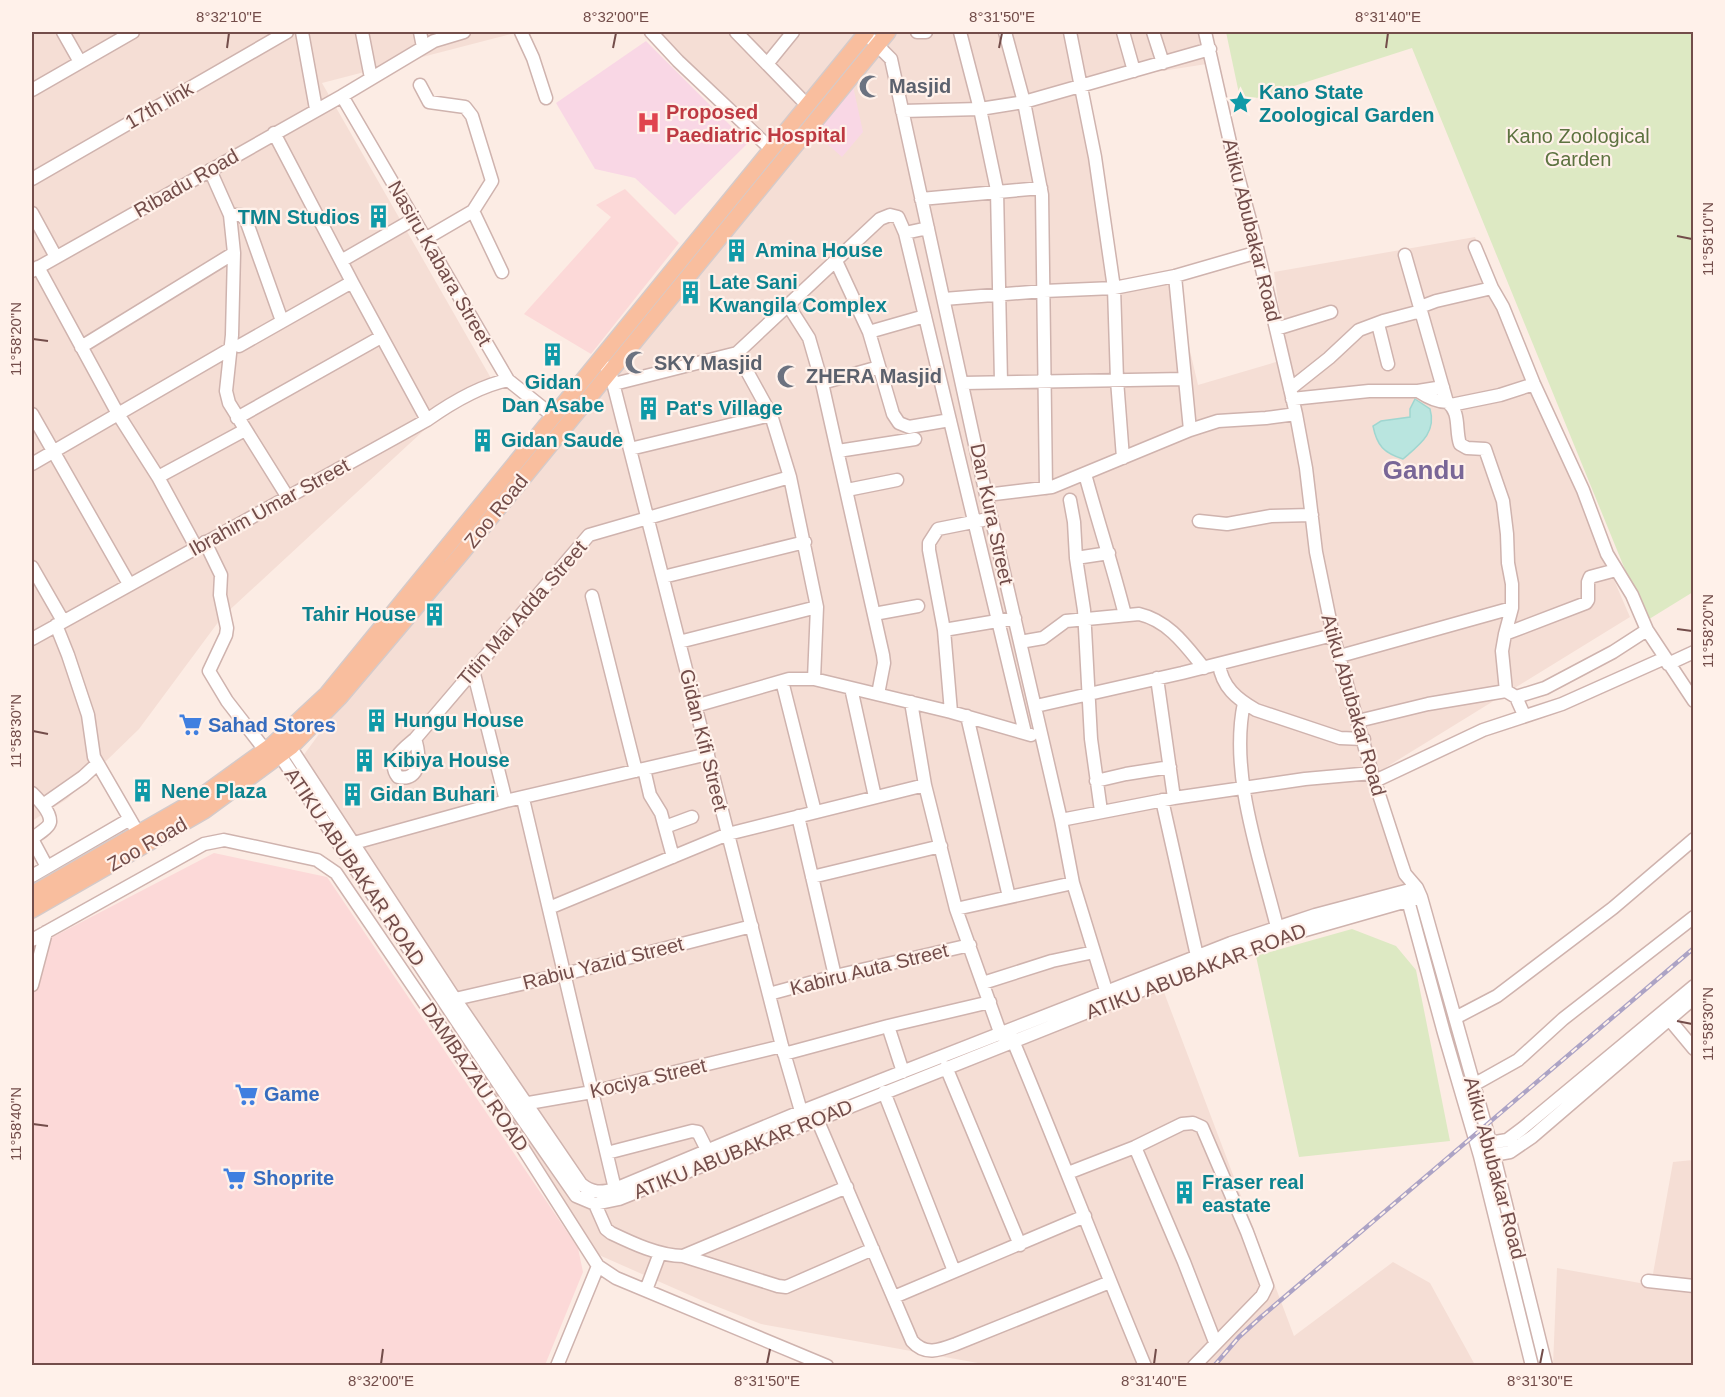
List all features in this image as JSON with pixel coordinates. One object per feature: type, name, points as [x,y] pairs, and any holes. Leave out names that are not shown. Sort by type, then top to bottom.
[{"type":"main road","name":"Zoo Road","points":[[32,894],[196,800],[278,747],[327,694],[553,416],[608,372],[771,149],[864,32]]},
{"type":"main road","name":"Zoo Road","points":[[32,910],[204,811],[340,697],[461,554],[888,32]]},
{"type":"street","points":[[63,32],[80,62]]},
{"type":"street","points":[[32,90],[133,32]]},
{"type":"street","name":"17th link","points":[[32,179],[287,32]]},
{"type":"street","points":[[302,32],[316,109]]},
{"type":"street","points":[[362,32],[371,78]]},
{"type":"street","points":[[420,32],[423,47]]},
{"type":"street","name":"Ribadu Road","points":[[35,269],[342,96],[423,47],[434,41],[464,32]]},
{"type":"street","points":[[521,32],[533,58],[546,98]]},
{"type":"street","points":[[651,32],[678,61],[771,149]]},
{"type":"street","points":[[736,32],[807,105]]},
{"type":"street","points":[[767,64],[794,32]]},
{"type":"street","name":"Dan Kura Street","points":[[864,32],[891,59],[986,495],[1036,706],[1073,883],[1108,997]]},
{"type":"street","points":[[917,32],[926,32]]},
{"type":"street","points":[[960,32],[980,109],[997,190],[1001,382]]},
{"type":"street","points":[[1005,32],[1024,102],[1041,188],[1046,488]]},
{"type":"street","points":[[1070,32],[1098,174],[1114,288],[1117,380],[1123,458]]},
{"type":"street","points":[[1123,32],[1134,71]]},
{"type":"street","points":[[1153,32],[1163,63]]},
{"type":"street","name":"Atiku Abubakar Road","points":[[1205,32],[1296,414],[1319,573],[1333,635],[1374,777],[1455,1018],[1474,1086],[1485,1150],[1546,1365]]},
{"type":"street","points":[[902,111],[980,109],[1024,102],[1210,50]]},
{"type":"street","points":[[420,85],[429,102],[465,107],[472,116],[492,181],[473,211],[426,239]]},
{"type":"street","name":"Nasiru Kabara Street","points":[[342,96],[508,380],[553,416]]},
{"type":"street","points":[[274,134],[427,420]]},
{"type":"street","points":[[210,170],[230,215],[234,253],[235,347],[226,391],[237,418],[287,496]]},
{"type":"street","points":[[921,199],[997,190],[1041,188]]},
{"type":"street","points":[[473,211],[502,272]]},
{"type":"street","points":[[608,372],[737,353],[880,219],[890,214],[898,217],[925,316],[1025,733]]},
{"type":"street","points":[[230,215],[240,215],[246,220],[282,321]]},
{"type":"street","points":[[341,261],[414,219]]},
{"type":"street","points":[[33,220],[56,257]]},
{"type":"street","points":[[904,233],[928,228]]},
{"type":"street","points":[[1475,248],[1583,490],[1607,554],[1632,595],[1647,630],[1694,701]]},
{"type":"street","points":[[944,299],[1114,288],[1175,276],[1258,252]]},
{"type":"street","points":[[81,347],[234,253]]},
{"type":"street","points":[[1405,255],[1443,387],[1457,419],[1460,444],[1467,448],[1485,449],[1503,501],[1508,534],[1512,608],[1502,651],[1511,694],[1524,716]]},
{"type":"street","points":[[836,261],[869,332],[893,414],[899,423],[909,427],[950,420]]},
{"type":"street","points":[[35,269],[118,414],[221,575],[220,595],[228,628],[209,671],[227,701],[278,747],[354,843],[455,999],[581,1184],[595,1192],[615,1189],[800,1112],[903,1072],[1008,1036]]},
{"type":"street","points":[[1175,276],[1190,430]]},
{"type":"street","points":[[32,464],[352,282]]},
{"type":"street","points":[[1291,394],[1359,330],[1420,309],[1436,301],[1492,288]]},
{"type":"street","points":[[788,305],[809,338],[838,451],[884,663],[878,694]]},
{"type":"street","points":[[1276,329],[1331,312]]},
{"type":"street","points":[[869,332],[925,316]]},
{"type":"street","points":[[1377,324],[1389,364]]},
{"type":"street","points":[[237,418],[381,337]]},
{"type":"street","points":[[737,353],[771,415],[790,477],[817,607],[814,679]]},
{"type":"street","points":[[822,383],[879,367]]},
{"type":"street","name":"Gidan Kifi Street","points":[[608,372],[648,517],[783,1050],[805,1124]]},
{"type":"street","points":[[963,383],[1185,379]]},
{"type":"street","name":"Ibrahim Umar Street","points":[[32,639],[427,420],[446,406],[493,383],[508,380]]},
{"type":"street","points":[[1418,391],[1440,402],[1449,403],[1500,395],[1534,384]]},
{"type":"street","points":[[1291,394],[1418,391],[1443,387]]},
{"type":"street","points":[[32,414],[129,584]]},
{"type":"street","points":[[986,495],[1046,488],[1190,430],[1226,420],[1296,414]]},
{"type":"street","points":[[630,449],[771,415]]},
{"type":"street","points":[[158,477],[245,430]]},
{"type":"street","points":[[838,451],[915,439]]},
{"type":"street","points":[[1085,474],[1125,615]]},
{"type":"street","name":"Titin Mai Adda Street","points":[[415,739],[582,540],[589,535],[790,477]]},
{"type":"street","points":[[847,490],[897,480]]},
{"type":"street","points":[[1070,500],[1082,596],[1088,694],[1101,811]]},
{"type":"street","points":[[1199,521],[1227,524],[1271,516],[1312,515]]},
{"type":"street","points":[[951,712],[944,630],[929,543],[938,530],[992,518]]},
{"type":"street","points":[[663,577],[805,542]]},
{"type":"street","points":[[1076,558],[1109,553]]},
{"type":"street","points":[[32,567],[60,623],[88,715],[97,764],[138,833]]},
{"type":"street","points":[[1505,634],[1586,603],[1588,600],[1587,582],[1590,577],[1616,570]]},
{"type":"street","points":[[592,596],[640,770],[651,798],[658,808],[674,856]]},
{"type":"street","points":[[874,614],[918,606]]},
{"type":"street","points":[[679,642],[817,607]]},
{"type":"street","points":[[1340,656],[1512,608]]},
{"type":"street","points":[[1020,642],[1043,639],[1066,621],[1144,615],[1172,631],[1204,668]]},
{"type":"street","points":[[944,630],[1015,618]]},
{"type":"street","points":[[1358,721],[1428,704],[1545,688],[1613,652],[1647,630]]},
{"type":"street","points":[[1036,706],[1204,668],[1333,635]]},
{"type":"street","points":[[1061,820],[1168,799],[1305,779],[1374,777],[1484,730],[1540,713],[1666,661],[1694,652]]},
{"type":"street","points":[[1219,664],[1220,674],[1227,688],[1244,704],[1340,738],[1364,739]]},
{"type":"street","points":[[473,670],[506,801]]},
{"type":"street","points":[[695,706],[782,681],[796,678],[814,679],[967,716],[1043,738]]},
{"type":"street","points":[[1157,678],[1170,767],[1168,799],[1197,956]]},
{"type":"street","points":[[782,681],[815,812]]},
{"type":"street","points":[[851,688],[875,797]]},
{"type":"street","points":[[911,702],[925,785],[956,909],[990,1002],[1008,1036],[1068,1173],[1145,1365]]},
{"type":"street","points":[[1244,704],[1242,789],[1277,927]]},
{"type":"street","points":[[967,716],[1009,897]]},
{"type":"street","name":"ATIKU ABUBAKAR ROAD","points":[[278,747],[512,1104],[576,1196],[595,1204],[619,1200],[946,1067],[1008,1036],[1108,997],[1413,894]]},
{"type":"street","points":[[354,843],[506,801],[523,799],[708,754]]},
{"type":"street","points":[[43,805],[83,777],[97,764]]},
{"type":"street","points":[[1096,782],[1126,774],[1170,767]]},
{"type":"street","points":[[549,908],[728,834],[925,785]]},
{"type":"street","points":[[32,793],[43,805],[50,822],[32,839],[48,867]]},
{"type":"street","points":[[523,799],[615,1189]]},
{"type":"street","points":[[798,816],[835,976]]},
{"type":"street","points":[[665,827],[692,817]]},
{"type":"street","points":[[32,876],[130,819]]},
{"type":"street","points":[[1455,1018],[1506,990],[1613,908],[1694,839]]},
{"type":"street","name":"DAMBAZAU ROAD","points":[[32,940],[204,844],[224,840],[317,860],[336,873],[491,1100],[598,1266],[616,1278],[827,1365]]},
{"type":"street","points":[[812,877],[941,846]]},
{"type":"street","points":[[956,909],[1073,883]]},
{"type":"street","points":[[1108,997],[1197,956],[1277,927],[1413,894],[1461,1091],[1485,1150],[1532,1365]]},
{"type":"street","points":[[370,923],[386,914]]},
{"type":"street","points":[[1461,1091],[1474,1086],[1518,1060],[1563,1019],[1694,917]]},
{"type":"street","name":"Rabiu Yazid Street","points":[[455,999],[565,974],[752,926]]},
{"type":"street","points":[[32,985],[46,932]]},
{"type":"street","name":"Kabiru Auta Street","points":[[769,994],[969,945]]},
{"type":"street","points":[[983,983],[1052,961],[1094,952]]},
{"type":"street","points":[[1485,1150],[1507,1140],[1523,1128],[1694,986]]},
{"type":"street","points":[[1485,1150],[1510,1152],[1533,1137],[1694,998]]},
{"type":"street","name":"Kociya Street","points":[[491,1100],[528,1104],[592,1092],[990,1002]]},
{"type":"street","points":[[1669,1019],[1694,1049]]},
{"type":"street","points":[[888,1026],[903,1072]]},
{"type":"street","points":[[946,1067],[1020,1245]]},
{"type":"street","points":[[884,1092],[954,1271]]},
{"type":"street","points":[[818,1119],[912,1341],[924,1350],[935,1351],[970,1339],[1110,1282]]},
{"type":"street","points":[[1068,1173],[1135,1147],[1182,1124],[1193,1123],[1202,1127],[1247,1232],[1267,1288],[1248,1311],[1194,1365]]},
{"type":"street","points":[[607,1153],[692,1131],[698,1132],[707,1150]]},
{"type":"street","points":[[1135,1147],[1215,1342]]},
{"type":"street","points":[[682,1256],[847,1187]]},
{"type":"street","points":[[595,1204],[606,1229],[611,1233],[660,1253],[682,1256],[778,1286],[786,1287],[873,1249]]},
{"type":"street","points":[[894,1297],[1085,1216]]},
{"type":"street","points":[[646,1290],[660,1253]]},
{"type":"street","points":[[557,1365],[598,1266]]},
{"type":"street","points":[[1648,1281],[1694,1286]]},
{"type":"shaded area","points":[[32,32],[519,32],[322,83],[496,387],[448,408],[222,617],[139,729],[67,799],[32,821]]},
{"type":"shaded area","points":[[656,32],[852,32],[855,36],[770,137]]},
{"type":"shaded area","points":[[885,32],[1207,32],[1213,63],[1085,83],[1118,286],[1174,283],[1198,385],[1286,359],[1274,272],[1475,237],[1551,434],[1630,617],[1380,771],[1412,904],[1281,937],[1162,987],[1294,1336],[1393,1262],[1430,1283],[1475,1365],[989,1365],[761,1324],[599,1255],[522,1142],[394,922],[303,756],[417,600]]},
{"type":"shaded area","name":"Proposed Paediatric Hospital","points":[[646,41],[748,143],[675,215],[635,178],[595,169],[556,103]]},
{"type":"shaded area","points":[[853,86],[863,132],[842,157],[815,133]]},
{"type":"shaded area","points":[[625,189],[679,243],[591,354],[524,314],[611,217],[596,205]]},
{"type":"shaded area","points":[[214,853],[327,877],[578,1248],[583,1272],[545,1365],[32,1366],[32,995],[39,960],[47,940]]},
{"type":"shaded area","points":[[1693,1160],[1693,1365],[1553,1366],[1557,1268],[1651,1285],[1673,1162]]},
{"type":"green space","name":"Kano Zoological Garden","points":[[1226,32],[1693,32],[1693,592],[1646,621],[1412,48],[1241,103]]},
{"type":"green space","points":[[1352,929],[1396,946],[1416,970],[1450,1141],[1299,1157],[1256,956]]},
{"type":"water","points":[[1415,399],[1430,409],[1431,425],[1425,438],[1403,459],[1382,448],[1373,426],[1381,421],[1410,417],[1410,409]]},
{"type":"railway","points":[[1214,1366],[1239,1337],[1261,1317],[1694,948]]},
{"type":"place","name":"Masjid","points":[[871,86]]},
{"type":"place","name":"Kano State Zoological Garden","points":[[1241,103]]},
{"type":"place","name":"Proposed Paediatric Hospital","points":[[648,123]]},
{"type":"place","name":"TMN Studios","points":[[378,217]]},
{"type":"place","name":"Amina House","points":[[737,250]]},
{"type":"place","name":"Late Sani Kwangila Complex","points":[[691,293]]},
{"type":"place","name":"Gidan Dan Asabe","points":[[553,354]]},
{"type":"place","name":"SKY Masjid","points":[[636,363]]},
{"type":"place","name":"ZHERA Masjid","points":[[788,376]]},
{"type":"place","name":"Pat's Village","points":[[648,408]]},
{"type":"place","name":"Gidan Saude","points":[[483,440]]},
{"type":"place","name":"Tahir House","points":[[434,614]]},
{"type":"place","name":"Hungu House","points":[[376,720]]},
{"type":"place","name":"Sahad Stores","points":[[190,725]]},
{"type":"place","name":"Kibiya House","points":[[365,760]]},
{"type":"place","name":"Nene Plaza","points":[[143,791]]},
{"type":"place","name":"Gidan Buhari","points":[[352,794]]},
{"type":"place","name":"Game","points":[[246,1094]]},
{"type":"place","name":"Shoprite","points":[[235,1178]]},
{"type":"place","name":"Fraser real eastate","points":[[1184,1193]]},
{"type":"district","name":"Gandu","points":[[1424,470]]}]
